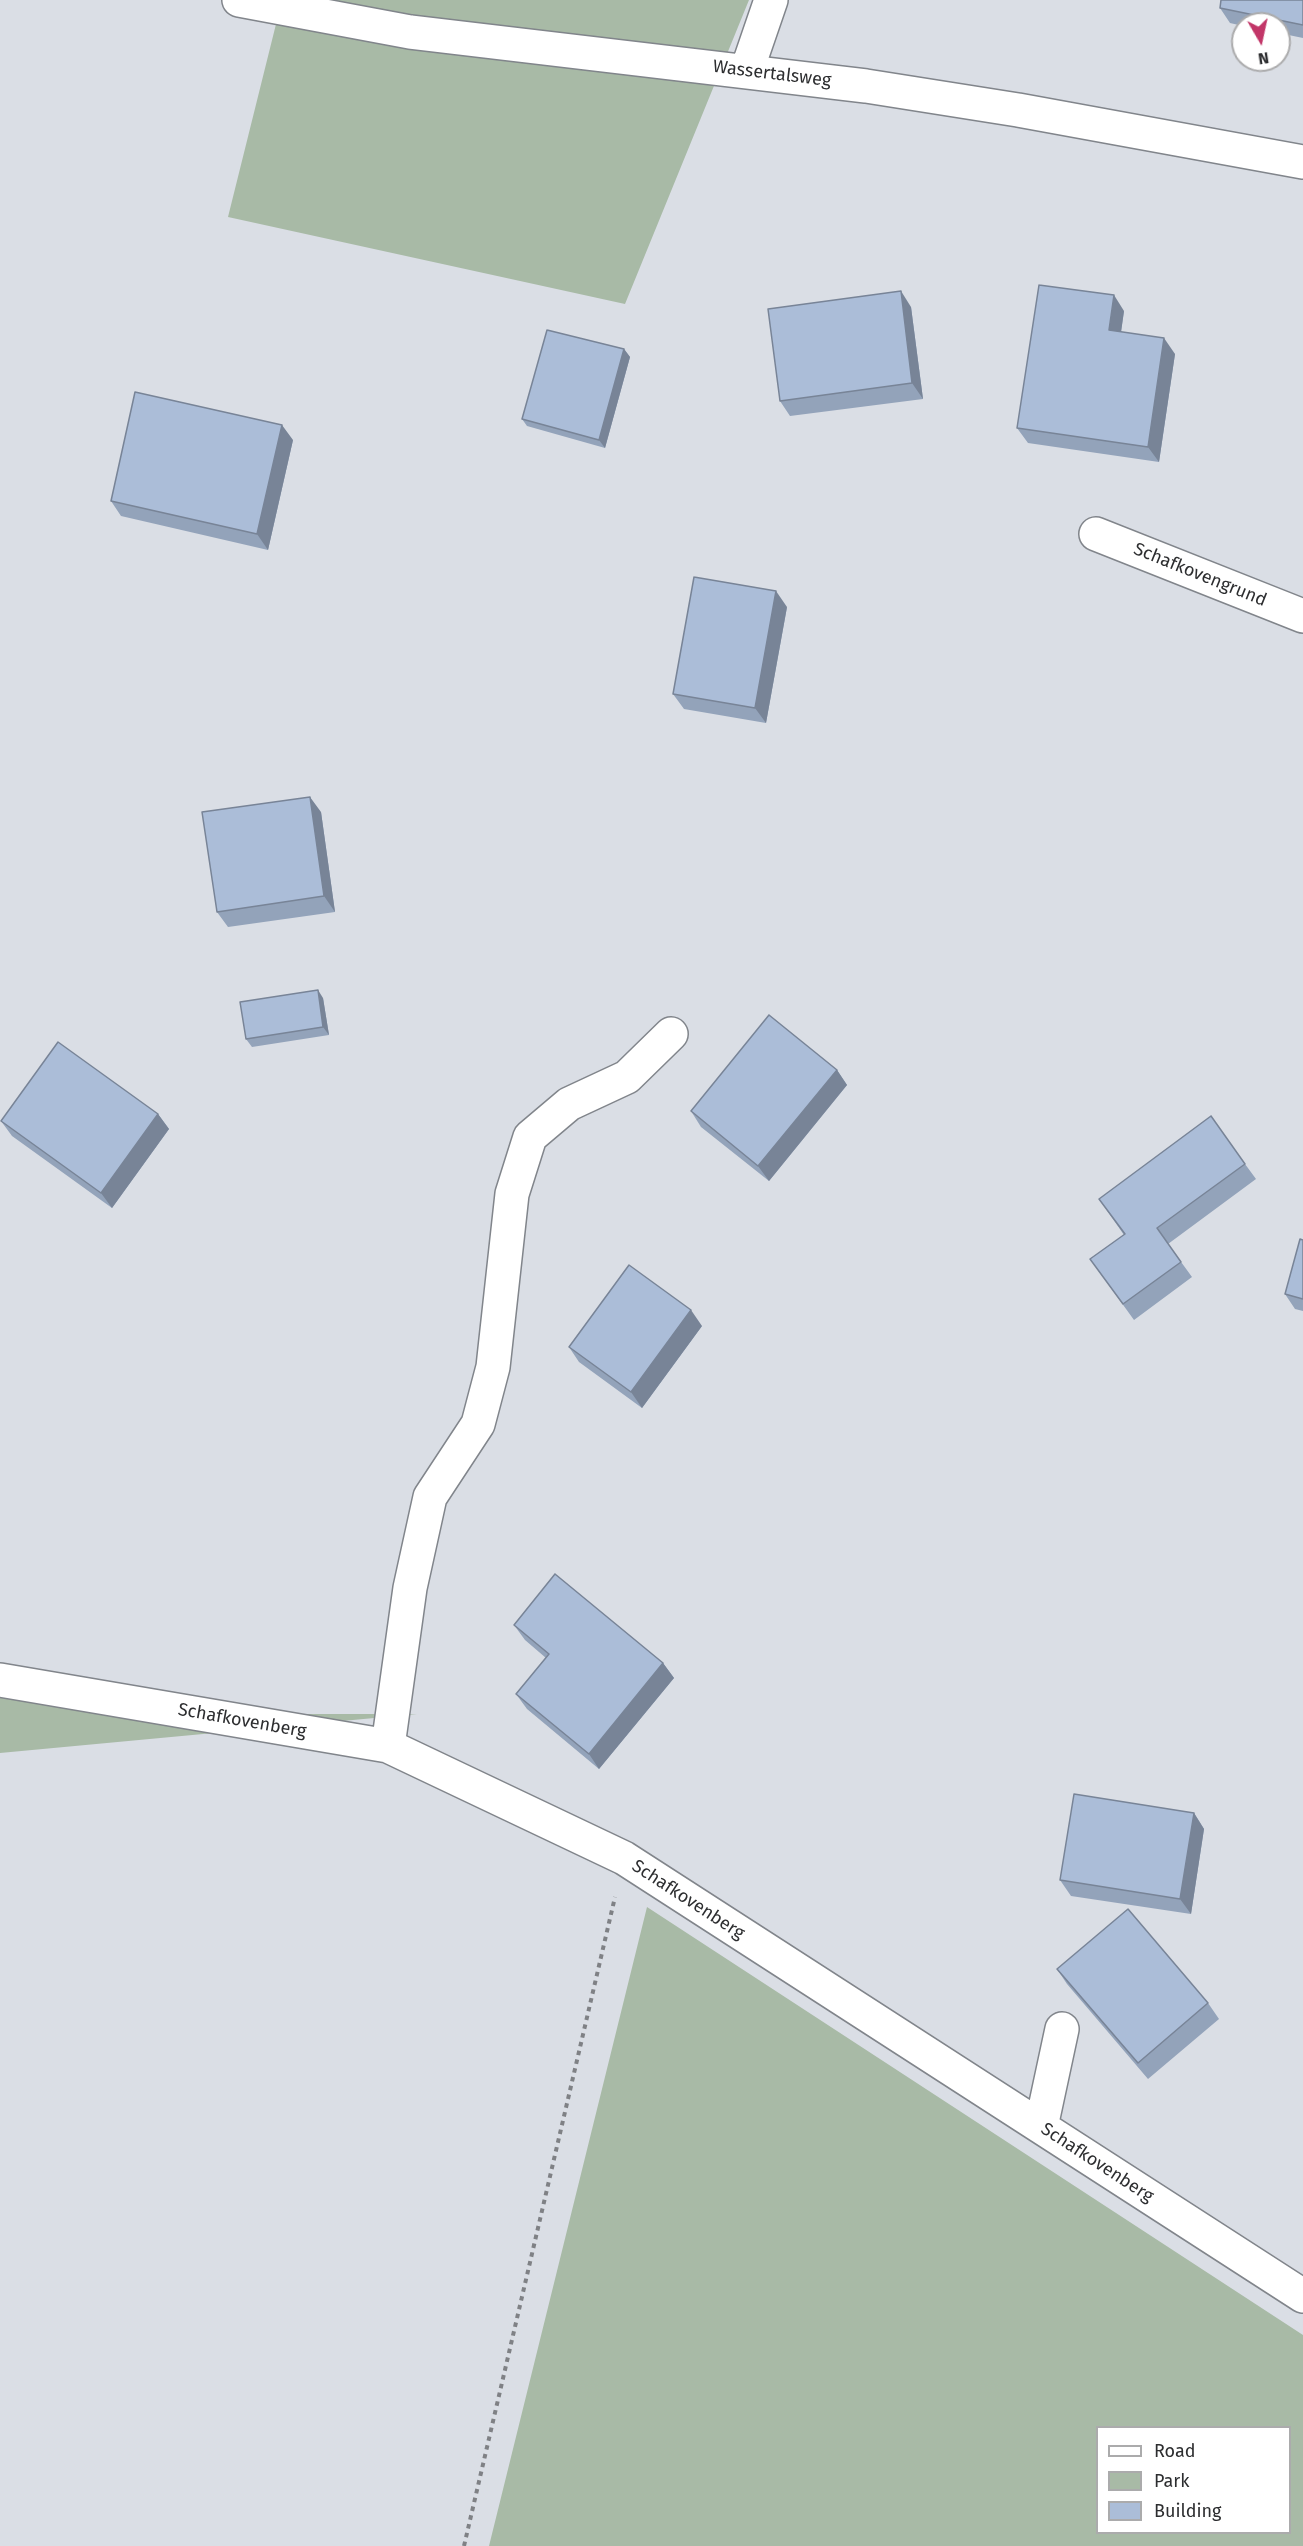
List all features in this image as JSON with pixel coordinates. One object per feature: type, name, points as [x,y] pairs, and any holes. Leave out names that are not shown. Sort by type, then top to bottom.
[{"type":"street","name":"Wassertalsweg","points":[[239,0],[410,32],[747,70],[1018,110],[1303,162]]},
{"type":"street","points":[[747,70],[771,0]]},
{"type":"street","name":"Schafkovengrund","points":[[1096,534],[1303,616]]},
{"type":"street","points":[[388,1746],[410,1588],[430,1497],[478,1424],[493,1367],[512,1194],[530,1137],[569,1104],[627,1077],[671,1034]]},
{"type":"street","name":"Schafkovenberg","points":[[0,1680],[388,1746],[624,1858],[1303,2296]]},
{"type":"street","points":[[1041,2127],[1062,2029]]},
{"type":"path","points":[[464,2546],[624,1858]]},
{"type":"green space","points":[[282,0],[749,0],[625,304],[228,217]]},
{"type":"green space","points":[[0,1683],[200,1714],[417,1714],[0,1753]]},
{"type":"green space","points":[[647,1907],[1303,2335],[1303,2546],[489,2546]]},
{"type":"building","points":[[1221,0],[1303,0],[1303,25],[1291,23],[1291,12],[1240,12],[1220,8]]},
{"type":"building","points":[[1039,285],[1114,295],[1109,330],[1164,338],[1148,447],[1017,428]]},
{"type":"building","points":[[901,291],[912,383],[780,401],[768,309]]},
{"type":"building","points":[[547,330],[624,349],[599,440],[522,419]]},
{"type":"building","points":[[135,392],[282,425],[257,534],[111,501]]},
{"type":"building","points":[[694,577],[776,591],[755,708],[673,694]]},
{"type":"building","points":[[310,797],[324,896],[217,912],[202,812]]},
{"type":"building","points":[[318,990],[323,1027],[246,1039],[240,1002]]},
{"type":"building","points":[[769,1015],[837,1070],[758,1166],[691,1111]]},
{"type":"building","points":[[58,1042],[158,1114],[101,1193],[1,1121]]},
{"type":"building","points":[[1211,1116],[1245,1164],[1157,1228],[1181,1262],[1123,1304],[1090,1259],[1125,1234],[1099,1199]]},
{"type":"building","points":[[1300,1239],[1303,1240],[1303,1299],[1285,1294]]},
{"type":"building","points":[[629,1265],[691,1310],[631,1392],[569,1347]]},
{"type":"building","points":[[555,1574],[663,1663],[589,1754],[516,1694],[549,1654],[514,1625]]},
{"type":"building","points":[[1074,1794],[1194,1813],[1180,1899],[1060,1880]]},
{"type":"building","points":[[1128,1909],[1208,2003],[1138,2063],[1057,1969]]}]
